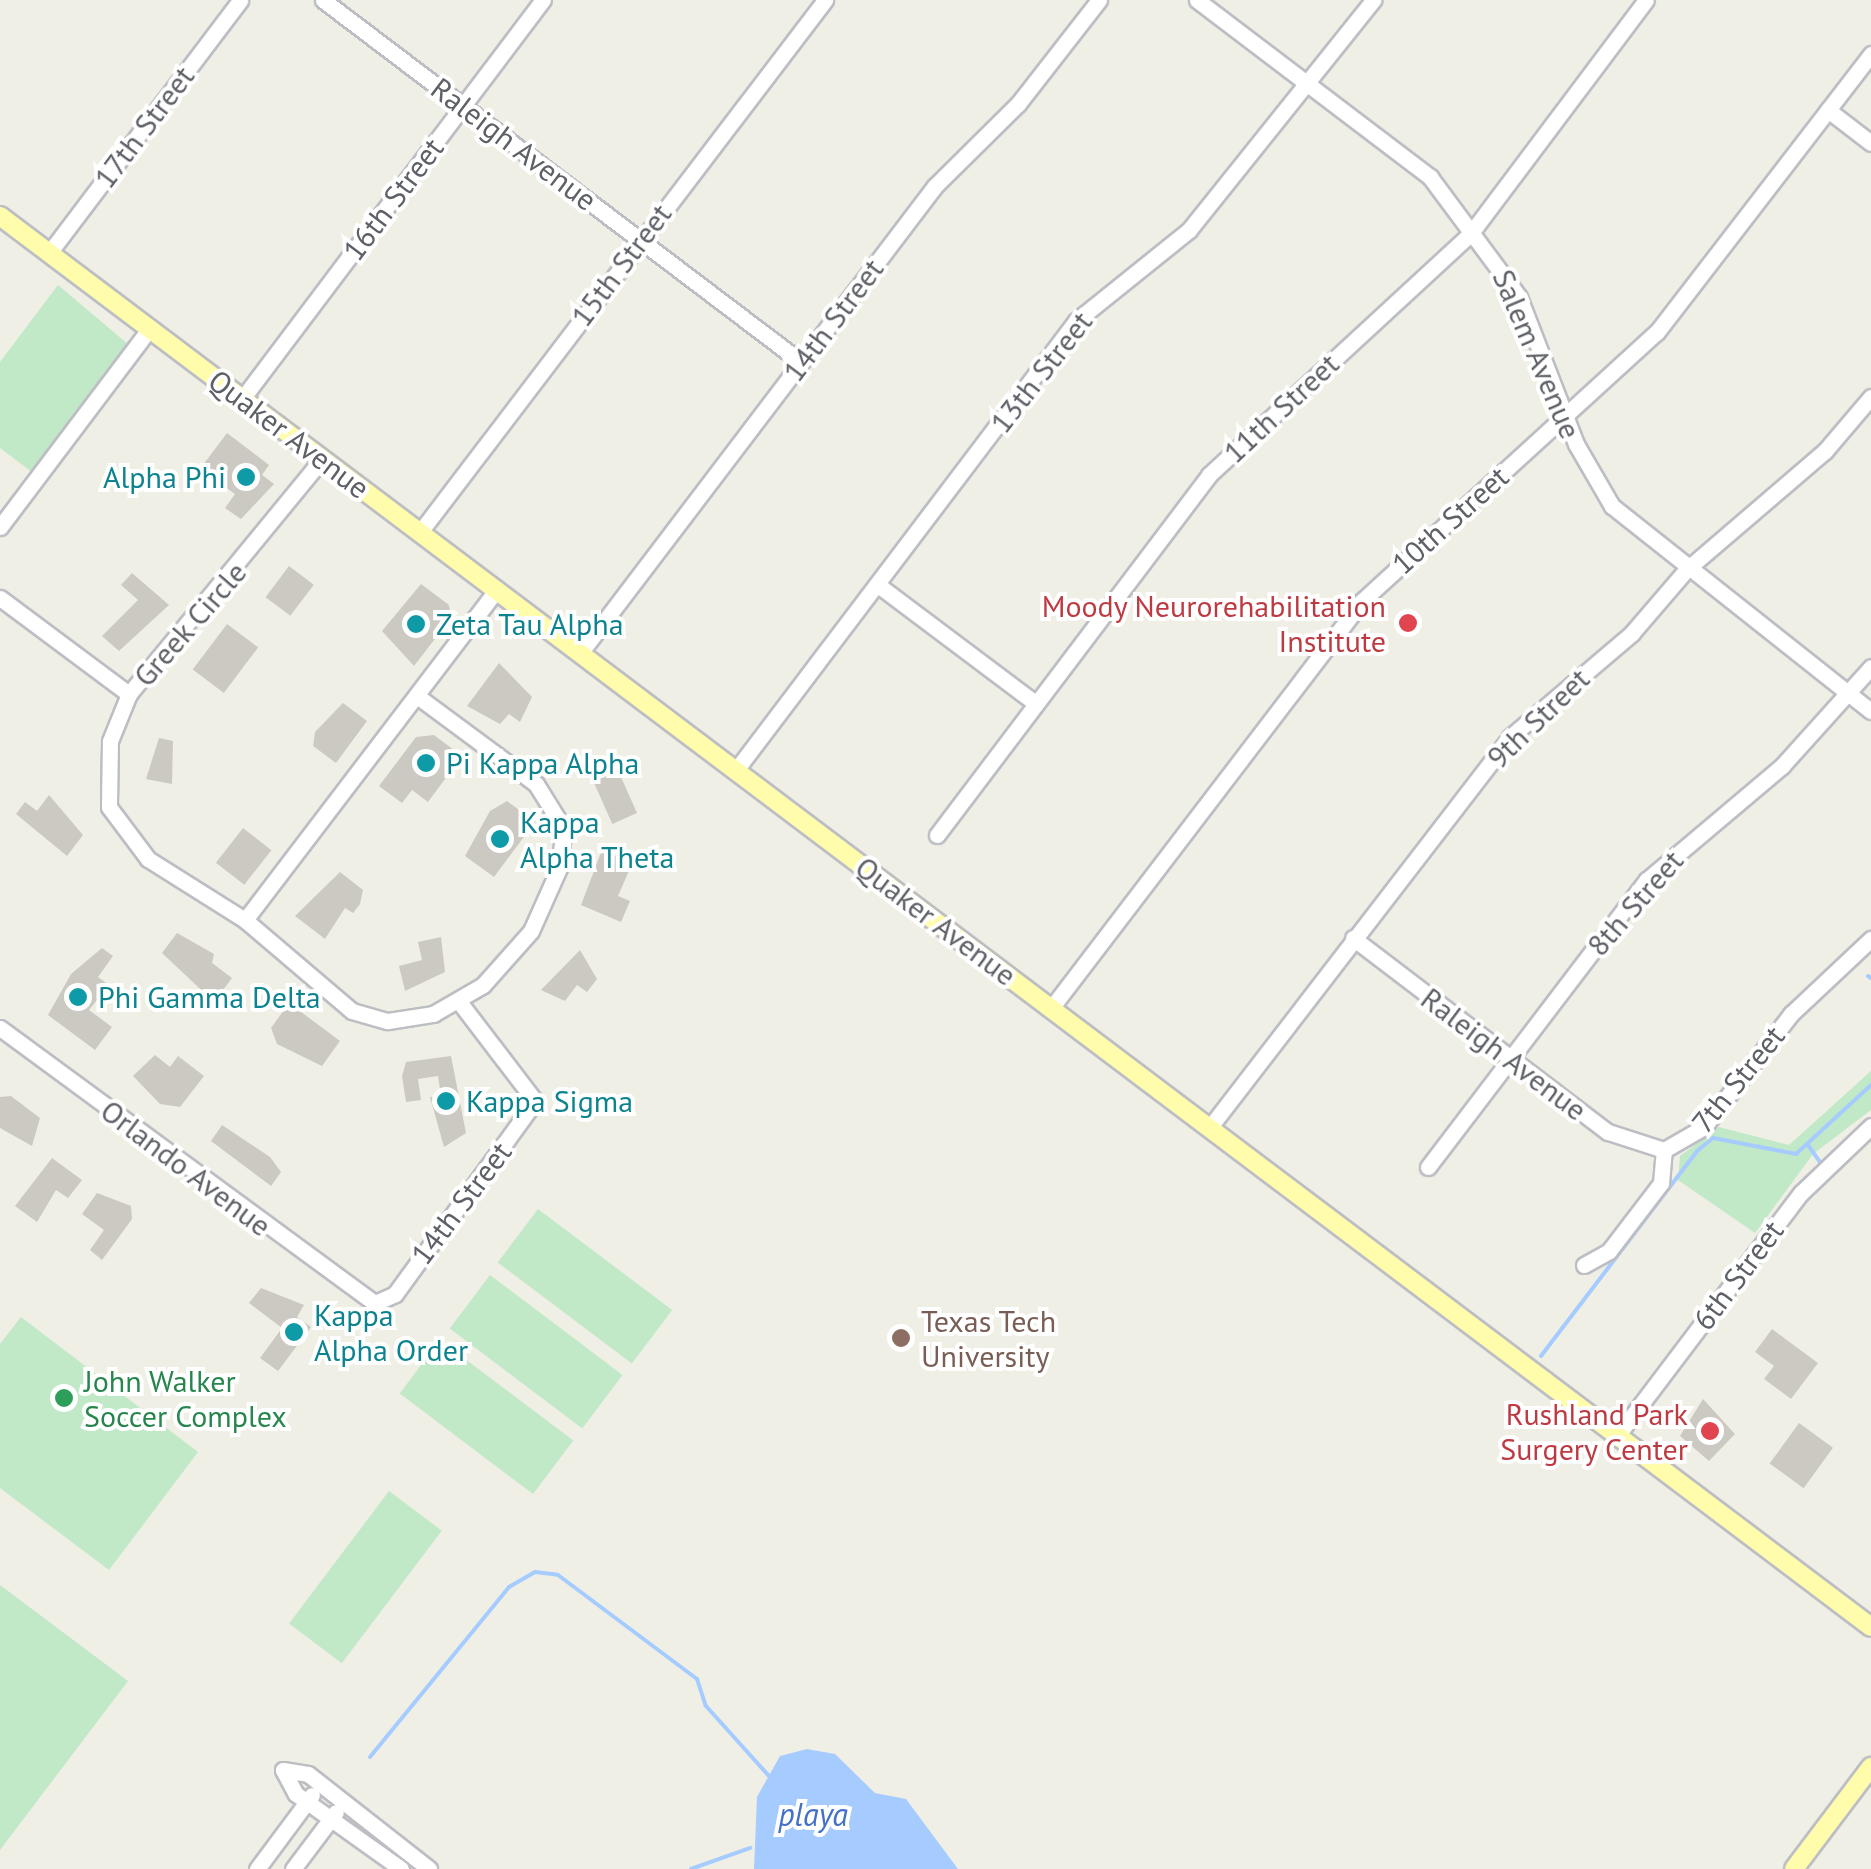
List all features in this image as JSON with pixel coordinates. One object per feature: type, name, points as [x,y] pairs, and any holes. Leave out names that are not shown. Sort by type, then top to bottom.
[{"type":"main road","name":"Quaker Avenue","points":[[0,216],[1871,1627]]},
{"type":"main road","points":[[1794,1869],[1871,1766]]},
{"type":"street","name":"17th Street","points":[[49,253],[240,0]]},
{"type":"street","name":"Raleigh Avenue","points":[[323,0],[801,362]]},
{"type":"street","name":"16th Street","points":[[242,399],[544,0]]},
{"type":"street","name":"15th Street","points":[[420,532],[825,0]]},
{"type":"street","name":"14th Street","points":[[580,652],[964,149],[1018,104],[1099,0]]},
{"type":"street","name":"Salem Avenue","points":[[1197,0],[1430,176],[1474,228],[1520,297],[1565,416],[1612,506],[1686,570],[1871,711]]},
{"type":"street","name":"13th Street","points":[[736,770],[1076,321],[1189,230],[1373,0]]},
{"type":"street","name":"11th Street","points":[[937,836],[1209,475],[1474,228],[1646,0]]},
{"type":"street","name":"10th Street","points":[[1052,1008],[1362,601],[1657,332],[1871,54]]},
{"type":"street","points":[[1828,110],[1871,143]]},
{"type":"street","points":[[0,526],[150,329]]},
{"type":"street","name":"9th Street","points":[[1210,1127],[1510,737],[1632,633],[1686,570],[1825,451],[1871,397]]},
{"type":"street","name":"Greek Circle","points":[[322,459],[129,694],[105,767],[116,826],[148,859],[244,920],[367,1017],[415,1020],[460,1003],[531,931],[559,868],[564,829],[536,784],[417,696]]},
{"type":"street","points":[[878,585],[1035,704]]},
{"type":"street","points":[[244,920],[497,589]]},
{"type":"street","points":[[0,598],[129,694]]},
{"type":"street","name":"8th Street","points":[[1428,1167],[1647,880],[1782,766],[1871,666]]},
{"type":"street","name":"Raleigh Avenue","points":[[1353,938],[1608,1132],[1664,1150]]},
{"type":"street","name":"7th Street","points":[[1584,1265],[1609,1252],[1661,1183],[1664,1150],[1704,1127],[1790,1014],[1871,938]]},
{"type":"street","name":"14th Street","points":[[375,1303],[395,1294],[535,1093],[495,1056],[460,1003]]},
{"type":"street","name":"Orlando Avenue","points":[[0,1028],[375,1303]]},
{"type":"street","name":"6th Street","points":[[1617,1436],[1801,1193],[1871,1126]]},
{"type":"street","points":[[401,1869],[306,1802],[283,1770],[320,1784],[429,1869]]},
{"type":"street","points":[[257,1869],[320,1784]]},
{"type":"street","points":[[293,1869],[343,1802]]},
{"type":"green space","points":[[58,285],[129,345],[32,472],[0,448],[0,362]]},
{"type":"green space","points":[[1871,1071],[1871,1110],[1813,1154],[1755,1233],[1678,1180],[1680,1156],[1719,1127],[1789,1145]]},
{"type":"green space","points":[[538,1209],[672,1310],[632,1364],[498,1263]]},
{"type":"green space","points":[[490,1275],[623,1375],[582,1428],[450,1329]]},
{"type":"green space","name":"John Walker Soccer Complex","points":[[21,1317],[198,1452],[109,1570],[0,1488],[0,1344]]},
{"type":"green space","points":[[440,1340],[573,1441],[533,1494],[400,1394]]},
{"type":"green space","points":[[389,1491],[442,1531],[342,1663],[289,1624]]},
{"type":"green space","points":[[0,1585],[128,1681],[0,1850]]},
{"type":"water","name":"playa","points":[[807,1749],[835,1754],[875,1793],[906,1799],[958,1869],[754,1869],[757,1797],[780,1756]]},
{"type":"building","name":"Alpha Phi","points":[[227,433],[269,465],[262,475],[274,484],[241,519],[225,508],[235,494],[200,469]]},
{"type":"building","points":[[289,566],[314,585],[290,616],[266,597]]},
{"type":"building","points":[[132,573],[169,605],[119,651],[102,636],[138,600],[121,585]]},
{"type":"building","name":"Zeta Tau Alpha","points":[[421,584],[449,605],[451,618],[414,666],[382,631]]},
{"type":"building","points":[[227,624],[258,647],[224,693],[193,670]]},
{"type":"building","points":[[499,663],[532,697],[520,722],[509,714],[500,724],[467,706]]},
{"type":"building","points":[[343,703],[367,721],[336,763],[313,746],[315,732]]},
{"type":"building","name":"Pi Kappa Alpha","points":[[434,735],[462,756],[428,802],[412,790],[402,803],[379,786],[416,737]]},
{"type":"building","points":[[159,738],[173,741],[172,784],[146,779]]},
{"type":"building","points":[[613,759],[637,813],[612,824],[588,770]]},
{"type":"building","points":[[49,795],[83,835],[67,856],[16,814],[25,802],[37,811]]},
{"type":"building","name":"Kappa Alpha Theta","points":[[507,801],[535,822],[494,877],[465,856],[490,811]]},
{"type":"building","points":[[243,828],[271,850],[244,885],[216,863]]},
{"type":"building","points":[[602,850],[632,864],[618,896],[630,901],[621,922],[581,905]]},
{"type":"building","points":[[340,872],[363,890],[360,904],[353,913],[345,908],[325,939],[295,916]]},
{"type":"building","points":[[177,933],[214,954],[212,963],[232,978],[214,1002],[162,953]]},
{"type":"building","points":[[441,937],[445,972],[405,991],[399,966],[422,960],[418,942]]},
{"type":"building","name":"Phi Gamma Delta","points":[[102,948],[113,956],[98,977],[109,985],[89,1010],[112,1027],[95,1050],[48,1015],[71,974]]},
{"type":"building","points":[[580,950],[597,979],[587,992],[577,985],[565,1001],[541,990]]},
{"type":"building","points":[[289,1003],[340,1041],[322,1066],[277,1044],[271,1028]]},
{"type":"building","points":[[155,1055],[170,1067],[178,1056],[204,1076],[180,1107],[160,1104],[133,1076]]},
{"type":"building","name":"Kappa Sigma","points":[[451,1056],[466,1133],[444,1147],[430,1097],[441,1096],[438,1076],[418,1079],[421,1100],[406,1102],[402,1076],[406,1062]]},
{"type":"building","points":[[11,1096],[40,1118],[32,1146],[0,1128],[0,1097]]},
{"type":"building","points":[[222,1125],[270,1157],[281,1172],[271,1186],[211,1141]]},
{"type":"building","points":[[52,1158],[82,1180],[68,1198],[56,1190],[37,1222],[15,1206]]},
{"type":"building","points":[[97,1193],[131,1206],[132,1219],[102,1260],[90,1250],[104,1230],[82,1214]]},
{"type":"building","name":"Kappa Alpha Order","points":[[261,1288],[304,1305],[297,1317],[311,1327],[278,1371],[260,1358],[282,1328],[249,1303]]},
{"type":"building","points":[[1772,1329],[1818,1363],[1791,1399],[1764,1379],[1774,1366],[1755,1352]]},
{"type":"building","name":"Rushland Park Surgery Center","points":[[1703,1399],[1735,1434],[1709,1461],[1680,1436]]},
{"type":"building","points":[[1799,1423],[1833,1448],[1804,1488],[1770,1463]]},
{"type":"waterway","points":[[1541,1356],[1697,1151],[1713,1138],[1796,1154],[1871,1085]]},
{"type":"waterway","points":[[1808,1145],[1822,1165]]},
{"type":"waterway","points":[[370,1757],[509,1587],[535,1572],[558,1575],[697,1679],[706,1706],[769,1776]]},
{"type":"waterway","points":[[691,1869],[750,1848]]},
{"type":"place","name":"Alpha Phi","points":[[246,477]]},
{"type":"place","name":"Moody Neurorehabilitation Institute","points":[[1408,623]]},
{"type":"place","name":"Zeta Tau Alpha","points":[[416,624]]},
{"type":"place","name":"Pi Kappa Alpha","points":[[426,763]]},
{"type":"place","name":"Kappa Alpha Theta","points":[[500,839]]},
{"type":"place","name":"Phi Gamma Delta","points":[[78,997]]},
{"type":"place","name":"Kappa Sigma","points":[[446,1101]]},
{"type":"place","name":"Kappa Alpha Order","points":[[294,1332]]},
{"type":"place","name":"Texas Tech University","points":[[901,1338]]},
{"type":"place","name":"John Walker Soccer Complex","points":[[64,1398]]},
{"type":"place","name":"Rushland Park Surgery Center","points":[[1710,1431]]}]
